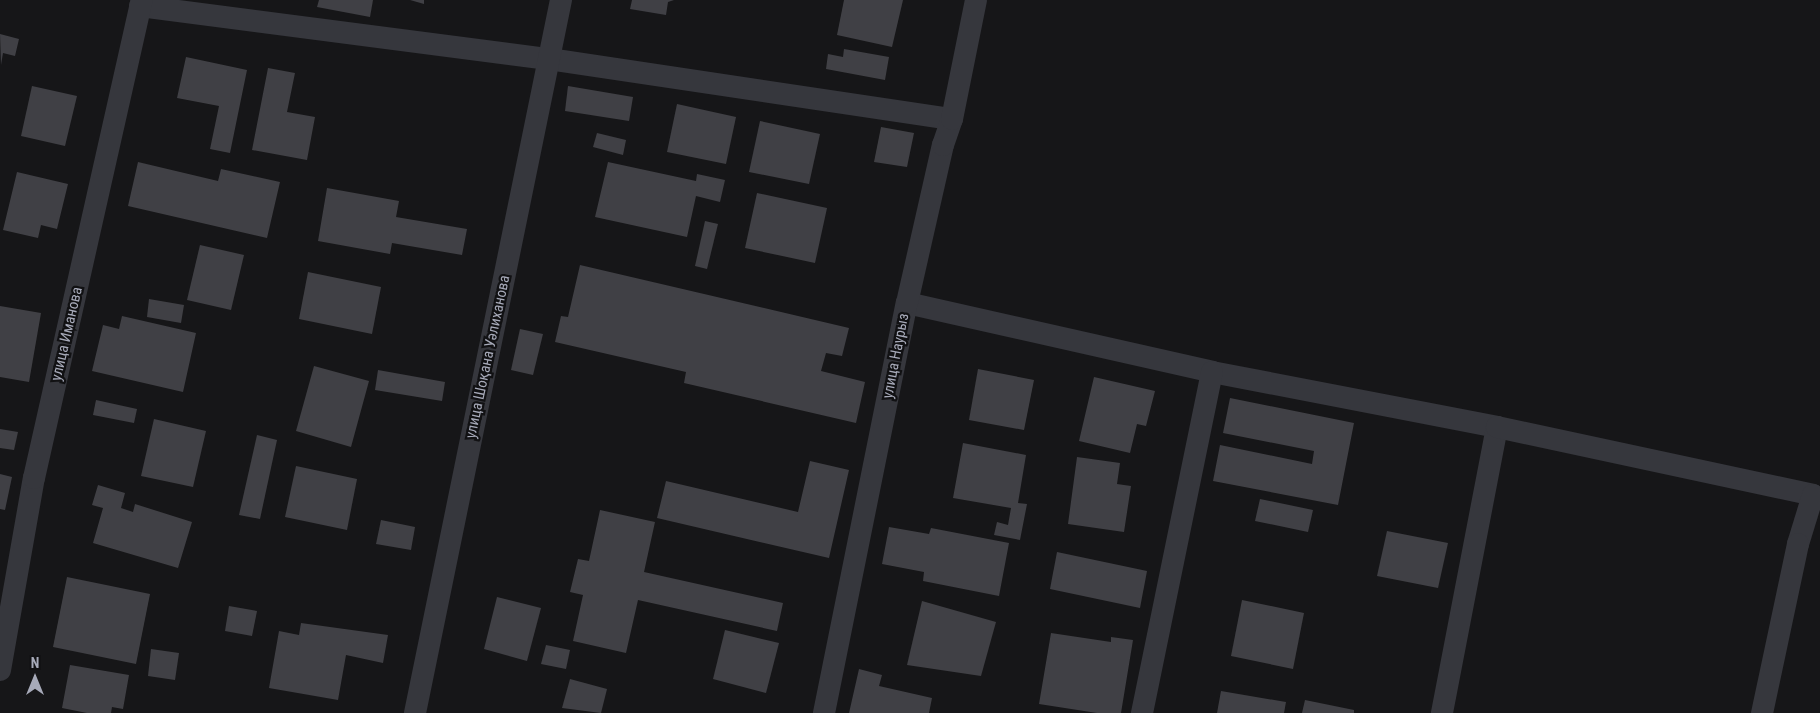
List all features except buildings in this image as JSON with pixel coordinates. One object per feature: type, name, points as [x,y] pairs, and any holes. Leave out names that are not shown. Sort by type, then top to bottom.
[{"type":"street","name":"улица Шоқана Уәлиханова","points":[[416,713],[562,0]]},
{"type":"street","name":"улица Наурыз","points":[[824,713],[907,303],[943,145],[952,119],[976,0]]},
{"type":"street","points":[[141,3],[549,59],[952,119]]},
{"type":"street","name":"улица Иманова","points":[[0,670],[34,478],[141,3]]},
{"type":"street","points":[[907,303],[1212,372],[1497,427],[1817,496],[1798,544],[1762,713]]},
{"type":"street","points":[[1142,713],[1212,372]]},
{"type":"street","points":[[1442,713],[1497,427]]}]
